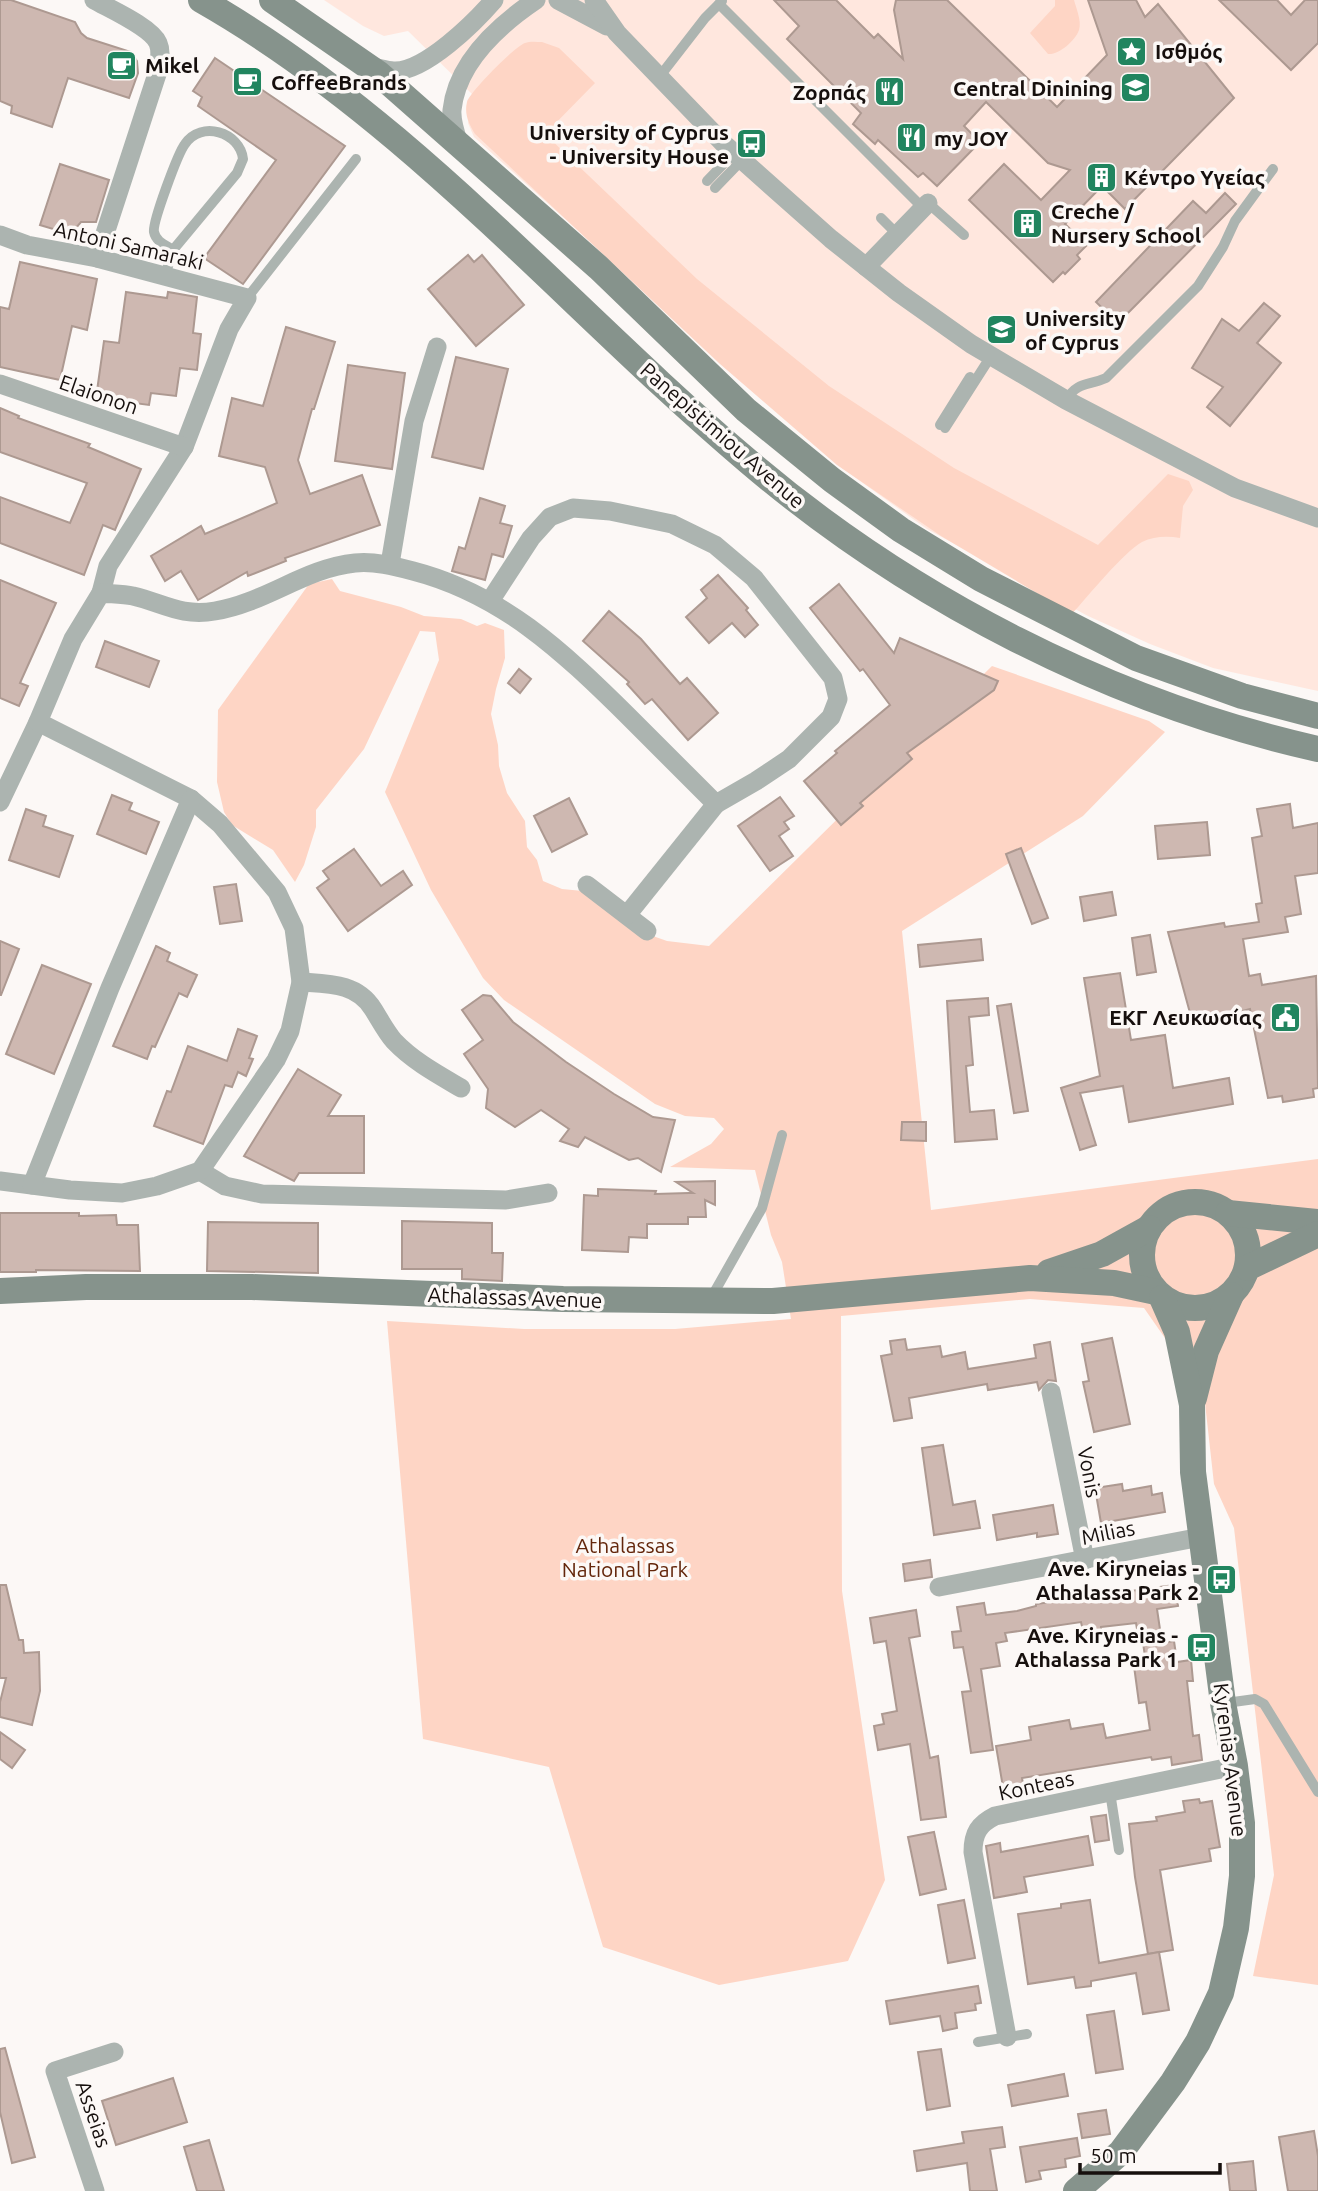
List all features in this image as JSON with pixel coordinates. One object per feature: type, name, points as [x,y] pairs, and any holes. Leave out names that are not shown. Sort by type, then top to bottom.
[{"type":"main road","name":"Panepistimiou Avenue","points":[[201,0],[304,67],[450,185],[677,399],[742,456],[856,544],[958,608],[1056,660],[1205,719],[1274,740],[1318,749]]},
{"type":"main road","name":"Panepistimiou Avenue","points":[[272,0],[368,66],[599,268],[746,410],[832,480],[901,530],[981,579],[1136,658],[1242,696],[1318,716]]},
{"type":"main road","points":[[1228,1213],[1238,1224],[1248,1253],[1247,1268],[1238,1287],[1231,1295],[1205,1308],[1175,1305],[1159,1295],[1143,1266],[1142,1247],[1149,1228],[1157,1217],[1179,1204],[1204,1202],[1228,1213],[1318,1222]]},
{"type":"main road","name":"Athalassas Avenue","points":[[1030,1278],[1102,1254],[1149,1228]]},
{"type":"main road","points":[[1247,1268],[1318,1234]]},
{"type":"main road","name":"Athalassas Avenue","points":[[0,1291],[86,1287],[253,1287],[564,1299],[773,1301],[1030,1278],[1114,1283],[1159,1295]]},
{"type":"main road","name":"Kyrenias Avenue","points":[[1076,2191],[1121,2152],[1173,2082],[1198,2042],[1221,1993],[1236,1928],[1241,1876],[1242,1823],[1223,1703],[1193,1472],[1192,1405],[1177,1332],[1159,1295]]},
{"type":"main road","name":"Kyrenias Avenue","points":[[1192,1405],[1206,1351],[1231,1295]]},
{"type":"street","points":[[94,0],[143,27],[157,40],[160,51],[158,71],[97,258]]},
{"type":"street","points":[[368,66],[394,72],[427,61],[469,27],[494,0]]},
{"type":"street","points":[[460,147],[452,111],[462,75],[472,57],[502,26],[536,0]]},
{"type":"street","points":[[558,0],[617,33]]},
{"type":"street","points":[[594,0],[617,33],[738,156],[831,239],[899,293],[989,355],[1066,400],[1234,488],[1318,518]]},
{"type":"street","points":[[866,267],[925,206]]},
{"type":"street","name":"Antoni Samaraki","points":[[0,235],[27,245],[97,258],[247,299]]},
{"type":"street","points":[[0,802],[73,639],[101,593],[108,566],[184,447],[229,329],[247,299]]},
{"type":"street","points":[[390,564],[414,421],[437,347]]},
{"type":"street","name":"Elaionon","points":[[0,384],[184,447]]},
{"type":"street","points":[[491,601],[531,538],[550,517],[573,508],[610,511],[672,524],[715,545],[754,578],[832,678],[838,699],[831,717],[789,758],[716,804],[627,915]]},
{"type":"street","points":[[101,593],[132,596],[175,611],[214,612],[254,601],[321,570],[356,563],[390,564],[434,576],[491,601],[531,627],[576,665],[716,804]]},
{"type":"street","points":[[0,1181],[122,1193],[157,1186],[200,1171],[276,1060],[290,1031],[301,982],[294,928],[276,892],[220,824],[191,799],[38,722]]},
{"type":"street","points":[[32,1185],[110,988],[191,799]]},
{"type":"street","points":[[587,885],[647,932]]},
{"type":"street","points":[[301,982],[337,985],[357,991],[369,1002],[393,1040],[419,1063],[461,1088]]},
{"type":"street","points":[[200,1171],[225,1186],[262,1194],[506,1200],[548,1193]]},
{"type":"street","name":"Vonis","points":[[1051,1392],[1085,1560]]},
{"type":"street","name":"Milias","points":[[939,1587],[1202,1538]]},
{"type":"street","name":"Konteas","points":[[1007,2037],[973,1852],[973,1837],[982,1822],[995,1816],[1235,1766]]},
{"type":"street","name":"Asseias","points":[[95,2191],[55,2071],[114,2052]]},
{"type":"lane","points":[[660,76],[720,2],[925,206],[964,235]]},
{"type":"lane","points":[[165,276],[173,250],[237,173],[243,159],[239,146],[231,138],[216,131],[206,131],[185,143],[159,208],[154,236],[173,250]]},
{"type":"lane","points":[[711,184],[738,156]]},
{"type":"lane","points":[[247,299],[356,159]]},
{"type":"lane","points":[[1066,400],[1072,390],[1087,382],[1106,378],[1198,286],[1223,247],[1235,221],[1273,169]]},
{"type":"lane","points":[[881,218],[897,234]]},
{"type":"lane","points":[[942,426],[989,355]]},
{"type":"lane","points":[[714,1301],[715,1291],[762,1208],[782,1135]]},
{"type":"lane","points":[[1223,1703],[1255,1699],[1264,1704],[1318,1792]]},
{"type":"lane","points":[[1110,1792],[1119,1850]]},
{"type":"lane","points":[[978,2042],[1027,2034]]},
{"type":"shaded area","name":"University of Cyprus","points":[[324,0],[1318,0],[1318,691],[1213,668],[1150,644],[1088,616],[927,529],[842,468],[474,137],[468,123],[472,94],[408,31],[384,36],[363,26]]},
{"type":"green space","points":[[1055,0],[1074,0],[1080,26],[1077,34],[1066,46],[1048,54],[1030,33],[1055,6]]},
{"type":"green space","points":[[542,42],[559,48],[595,83],[545,134],[697,279],[829,386],[954,468],[1098,545],[1168,474],[1189,481],[1193,490],[1183,506],[1180,538],[1156,538],[1134,547],[1072,614],[941,536],[837,465],[720,364],[475,134],[467,115],[466,106],[470,97],[512,52],[525,43]]},
{"type":"green space","name":"Athalassas National Park","points":[[332,579],[340,591],[424,616],[461,619],[477,626],[485,623],[504,630],[505,658],[491,714],[498,745],[499,766],[507,793],[525,821],[527,847],[537,860],[543,881],[562,889],[593,892],[636,930],[667,941],[709,946],[992,666],[1149,721],[1165,732],[1083,816],[902,931],[931,1210],[1318,1159],[1318,1985],[1253,1976],[1274,1875],[1234,1528],[1214,1484],[1204,1394],[1144,1308],[1030,1299],[841,1316],[842,1591],[885,1880],[848,1961],[719,1985],[603,1947],[549,1767],[423,1739],[387,1321],[524,1329],[675,1329],[791,1319],[782,1262],[771,1235],[755,1170],[670,1167],[711,1144],[724,1129],[714,1118],[685,1116],[655,1104],[504,1000],[483,978],[431,890],[385,792],[439,660],[435,632],[420,631],[364,749],[316,810],[316,827],[304,865],[295,882],[273,850],[232,825],[224,812],[217,782],[218,710],[309,584]]},
{"type":"building","points":[[0,0],[11,0],[75,22],[87,38],[131,52],[137,61],[138,73],[129,98],[68,78],[52,127],[11,113],[12,106],[0,101]]},
{"type":"building","points":[[774,0],[836,0],[874,38],[878,34],[903,59],[894,10],[896,0],[947,0],[1057,107],[1107,55],[1088,0],[1136,0],[1145,17],[1158,4],[1234,98],[1125,209],[1102,186],[1065,224],[1087,245],[1077,255],[1080,259],[1053,282],[969,200],[1004,164],[1041,200],[1070,170],[1048,163],[986,102],[964,126],[980,142],[937,186],[923,173],[918,177],[878,140],[875,144],[853,124],[861,113],[787,39],[799,26]]},
{"type":"building","points":[[1219,0],[1277,0],[1291,15],[1305,0],[1318,0],[1318,43],[1291,70]]},
{"type":"building","points":[[215,58],[345,146],[243,284],[204,258],[276,160],[198,106],[202,97],[193,91]]},
{"type":"building","points":[[60,164],[109,180],[96,222],[81,222],[75,229],[69,227],[63,232],[40,225]]},
{"type":"building","points":[[1225,193],[1236,204],[1118,323],[1096,302],[1193,201],[1206,213]]},
{"type":"building","points":[[468,255],[474,262],[482,255],[524,305],[476,346],[428,289]]},
{"type":"building","points":[[20,262],[97,279],[87,330],[72,326],[60,380],[0,367],[0,307],[9,309]]},
{"type":"building","points":[[126,292],[167,298],[168,292],[197,297],[193,333],[201,334],[197,370],[180,368],[176,396],[151,393],[149,405],[96,398],[104,341],[119,343]]},
{"type":"building","points":[[1264,303],[1280,316],[1257,343],[1281,363],[1230,426],[1207,407],[1223,387],[1192,368],[1222,319],[1239,331]]},
{"type":"building","points":[[286,327],[335,342],[298,460],[310,494],[362,475],[380,525],[285,558],[286,561],[248,576],[247,572],[198,600],[181,571],[165,581],[151,556],[201,526],[205,534],[277,503],[265,467],[219,456],[232,398],[263,406]]},
{"type":"building","points":[[456,357],[508,369],[483,469],[432,457]]},
{"type":"building","points":[[348,365],[405,373],[392,469],[335,461]]},
{"type":"building","points":[[0,408],[19,416],[18,418],[90,444],[88,447],[141,469],[115,530],[103,525],[84,575],[0,543],[0,497],[70,523],[87,483],[0,452]]},
{"type":"building","points":[[480,498],[505,506],[500,523],[512,526],[503,557],[492,554],[485,580],[452,571],[459,547],[465,549]]},
{"type":"building","points":[[718,575],[748,608],[746,610],[758,625],[745,637],[732,623],[709,643],[686,617],[707,598],[701,590]]},
{"type":"building","points":[[0,580],[56,603],[20,683],[28,686],[19,706],[0,698]]},
{"type":"building","points":[[839,584],[894,653],[900,638],[998,681],[994,690],[907,753],[912,759],[860,803],[863,806],[841,825],[804,781],[890,705],[810,608]]},
{"type":"building","points":[[609,611],[641,639],[680,684],[687,678],[718,713],[688,740],[652,699],[645,704],[627,684],[629,682],[583,641]]},
{"type":"building","points":[[105,641],[159,661],[149,687],[96,667]]},
{"type":"building","points":[[519,669],[531,679],[520,693],[508,683]]},
{"type":"building","points":[[112,795],[132,803],[129,810],[159,822],[146,854],[97,834]]},
{"type":"building","points":[[780,797],[794,816],[784,822],[789,829],[779,836],[793,856],[770,871],[738,826]]},
{"type":"building","points":[[569,798],[587,834],[552,852],[534,816]]},
{"type":"building","points":[[1290,804],[1293,828],[1318,823],[1318,873],[1295,876],[1301,914],[1285,917],[1288,932],[1243,939],[1249,976],[1260,974],[1262,985],[1316,976],[1318,1088],[1313,1089],[1314,1097],[1283,1102],[1282,1096],[1268,1098],[1250,1009],[1193,1024],[1168,932],[1224,923],[1225,927],[1259,922],[1256,904],[1262,903],[1252,838],[1262,836],[1257,809]]},
{"type":"building","points":[[26,809],[46,816],[43,826],[73,836],[59,877],[9,860]]},
{"type":"building","points":[[1207,822],[1210,855],[1158,859],[1155,826]]},
{"type":"building","points":[[1021,848],[1048,918],[1032,924],[1006,854]]},
{"type":"building","points":[[354,849],[381,886],[403,871],[412,885],[348,931],[317,888],[329,879],[323,871]]},
{"type":"building","points":[[236,884],[242,921],[220,924],[214,887]]},
{"type":"building","points":[[1112,892],[1116,915],[1084,921],[1080,897]]},
{"type":"building","points":[[1150,935],[1156,972],[1137,975],[1132,938]]},
{"type":"building","points":[[981,939],[983,960],[920,967],[918,945]]},
{"type":"building","points":[[0,941],[19,949],[1,995],[0,995]]},
{"type":"building","points":[[156,946],[170,953],[167,961],[197,975],[187,997],[179,993],[147,1059],[113,1046]]},
{"type":"building","points":[[42,965],[91,984],[54,1074],[6,1054]]},
{"type":"building","points":[[1120,973],[1131,1040],[1165,1035],[1173,1088],[1229,1078],[1233,1104],[1129,1122],[1123,1086],[1080,1093],[1096,1145],[1080,1150],[1061,1088],[1100,1076],[1084,978]]},
{"type":"building","points":[[483,995],[491,996],[513,1022],[614,1094],[653,1117],[675,1120],[661,1172],[638,1158],[629,1160],[585,1137],[578,1147],[560,1141],[569,1129],[541,1110],[515,1127],[486,1108],[488,1089],[464,1054],[483,1040],[462,1010]]},
{"type":"building","points":[[988,998],[989,1015],[969,1017],[973,1065],[966,1066],[970,1112],[994,1110],[997,1139],[955,1142],[947,1001]]},
{"type":"building","points":[[1011,1004],[1028,1111],[1014,1113],[997,1006]]},
{"type":"building","points":[[238,1029],[257,1036],[249,1058],[253,1059],[246,1076],[238,1072],[232,1087],[225,1085],[203,1144],[154,1126],[167,1091],[171,1092],[188,1046],[227,1061]]},
{"type":"building","points":[[298,1069],[341,1095],[328,1116],[364,1116],[364,1173],[299,1173],[294,1181],[244,1156]]},
{"type":"building","points":[[902,1122],[926,1122],[926,1141],[901,1140]]},
{"type":"building","points":[[715,1181],[715,1205],[705,1200],[706,1217],[688,1217],[688,1224],[647,1224],[647,1238],[629,1237],[628,1252],[582,1250],[584,1195],[598,1196],[598,1189],[656,1191],[655,1194],[693,1193],[676,1182]]},
{"type":"building","points":[[0,1213],[116,1215],[117,1225],[138,1225],[140,1271],[0,1272]]},
{"type":"building","points":[[402,1221],[492,1223],[492,1253],[503,1253],[502,1281],[462,1279],[462,1269],[402,1269]]},
{"type":"building","points":[[208,1222],[318,1223],[318,1273],[207,1271]]},
{"type":"building","points":[[1112,1338],[1130,1424],[1094,1432],[1083,1382],[1089,1381],[1082,1344]]},
{"type":"building","points":[[905,1339],[907,1350],[940,1346],[942,1357],[965,1352],[968,1369],[1036,1358],[1034,1345],[1050,1342],[1056,1381],[1048,1380],[1039,1390],[1037,1382],[988,1390],[987,1384],[909,1398],[912,1418],[894,1421],[881,1356],[892,1354],[890,1341]]},
{"type":"building","points":[[943,1445],[953,1505],[975,1501],[980,1528],[934,1535],[922,1448]]},
{"type":"building","points":[[1122,1484],[1123,1491],[1151,1486],[1152,1495],[1162,1493],[1165,1512],[1101,1523],[1095,1488]]},
{"type":"building","points":[[1053,1505],[1058,1534],[1037,1537],[1037,1533],[997,1540],[993,1515]]},
{"type":"building","points":[[930,1560],[932,1577],[905,1581],[903,1564]]},
{"type":"building","points":[[0,1585],[6,1585],[19,1640],[23,1640],[24,1653],[39,1652],[40,1691],[32,1725],[0,1717],[0,1702],[6,1678],[0,1678]]},
{"type":"building","points":[[1175,1585],[1178,1606],[1157,1609],[1162,1643],[1174,1641],[1177,1662],[1191,1660],[1193,1681],[1187,1681],[1193,1736],[1199,1735],[1202,1760],[1172,1765],[1171,1757],[1152,1760],[1151,1757],[1022,1778],[1024,1790],[1004,1793],[996,1746],[1031,1740],[1029,1727],[1069,1720],[1071,1729],[1103,1724],[1106,1738],[1150,1730],[1146,1702],[1139,1703],[1134,1666],[1146,1664],[1141,1628],[1137,1629],[1136,1623],[1101,1627],[1101,1633],[1084,1636],[1081,1622],[1005,1633],[1007,1641],[996,1643],[1000,1666],[981,1669],[993,1750],[971,1753],[962,1692],[971,1691],[963,1647],[954,1648],[952,1632],[961,1631],[957,1607],[984,1603],[986,1615],[1017,1611],[1036,1604]]},
{"type":"building","points":[[916,1610],[920,1636],[909,1638],[930,1758],[938,1756],[946,1817],[921,1820],[910,1744],[878,1750],[874,1726],[884,1724],[882,1714],[897,1711],[886,1641],[874,1643],[870,1618]]},
{"type":"building","points":[[0,1732],[25,1750],[12,1768],[0,1759]]},
{"type":"building","points":[[1199,1799],[1200,1803],[1212,1801],[1220,1847],[1209,1849],[1211,1861],[1160,1870],[1173,1950],[1148,1954],[1129,1824],[1157,1821],[1156,1817],[1185,1812],[1183,1801]]},
{"type":"building","points":[[1106,1815],[1109,1840],[1095,1842],[1091,1817]]},
{"type":"building","points":[[934,1832],[946,1889],[920,1895],[908,1837]]},
{"type":"building","points":[[1088,1836],[1093,1865],[1024,1877],[1027,1892],[994,1898],[986,1846],[1000,1843],[1001,1852]]},
{"type":"building","points":[[964,1900],[975,1958],[948,1963],[938,1905]]},
{"type":"building","points":[[1090,1900],[1099,1963],[1159,1952],[1169,2010],[1143,2014],[1136,1973],[1091,1981],[1091,1986],[1076,1988],[1074,1977],[1028,1984],[1018,1914],[1061,1908],[1061,1904]]},
{"type":"building","points":[[978,1986],[981,2003],[975,2004],[976,2010],[955,2013],[957,2028],[943,2031],[940,2016],[890,2024],[886,2001]]},
{"type":"building","points":[[1114,2011],[1123,2069],[1096,2073],[1087,2015]]},
{"type":"building","points":[[5,2048],[35,2157],[12,2163],[0,2112],[0,2049]]},
{"type":"building","points":[[941,2049],[950,2106],[927,2110],[918,2052]]},
{"type":"building","points":[[1064,2074],[1068,2096],[1012,2106],[1008,2085]]},
{"type":"building","points":[[173,2078],[187,2122],[116,2145],[102,2101]]},
{"type":"building","points":[[1106,2110],[1110,2134],[1082,2138],[1078,2114]]},
{"type":"building","points":[[1002,2127],[1005,2147],[990,2149],[997,2191],[970,2191],[967,2163],[917,2171],[914,2151],[964,2143],[962,2132]]},
{"type":"building","points":[[1314,2131],[1318,2156],[1318,2191],[1288,2191],[1279,2137]]},
{"type":"building","points":[[1077,2138],[1080,2156],[1065,2159],[1066,2167],[1039,2171],[1041,2179],[1026,2182],[1020,2147]]},
{"type":"building","points":[[209,2140],[224,2191],[197,2191],[184,2147]]},
{"type":"building","points":[[1253,2161],[1256,2191],[1230,2191],[1227,2164]]},
{"type":"place","name":"Ισθμός","points":[[1132,51]]},
{"type":"place","name":"Mikel","points":[[122,65]]},
{"type":"place","name":"CoffeeBrands","points":[[248,82]]},
{"type":"place","name":"Central Dinining","points":[[1136,88]]},
{"type":"place","name":"Ζορπάς","points":[[889,92]]},
{"type":"place","name":"my JOY","points":[[911,138]]},
{"type":"place","name":"University of Cyprus - University House","points":[[752,144]]},
{"type":"place","name":"Κέντρο Υγείας","points":[[1101,177]]},
{"type":"place","name":"Creche / Nursery School","points":[[1028,223]]},
{"type":"place","name":"University of Cyprus","points":[[1002,330]]},
{"type":"place","name":"ΕΚΓ Λευκωσίας","points":[[1285,1017]]},
{"type":"place","name":"Ave. Kiryneias - Athalassa Park 2","points":[[1222,1580]]},
{"type":"place","name":"Ave. Kiryneias - Athalassa Park 1","points":[[1201,1647]]}]
